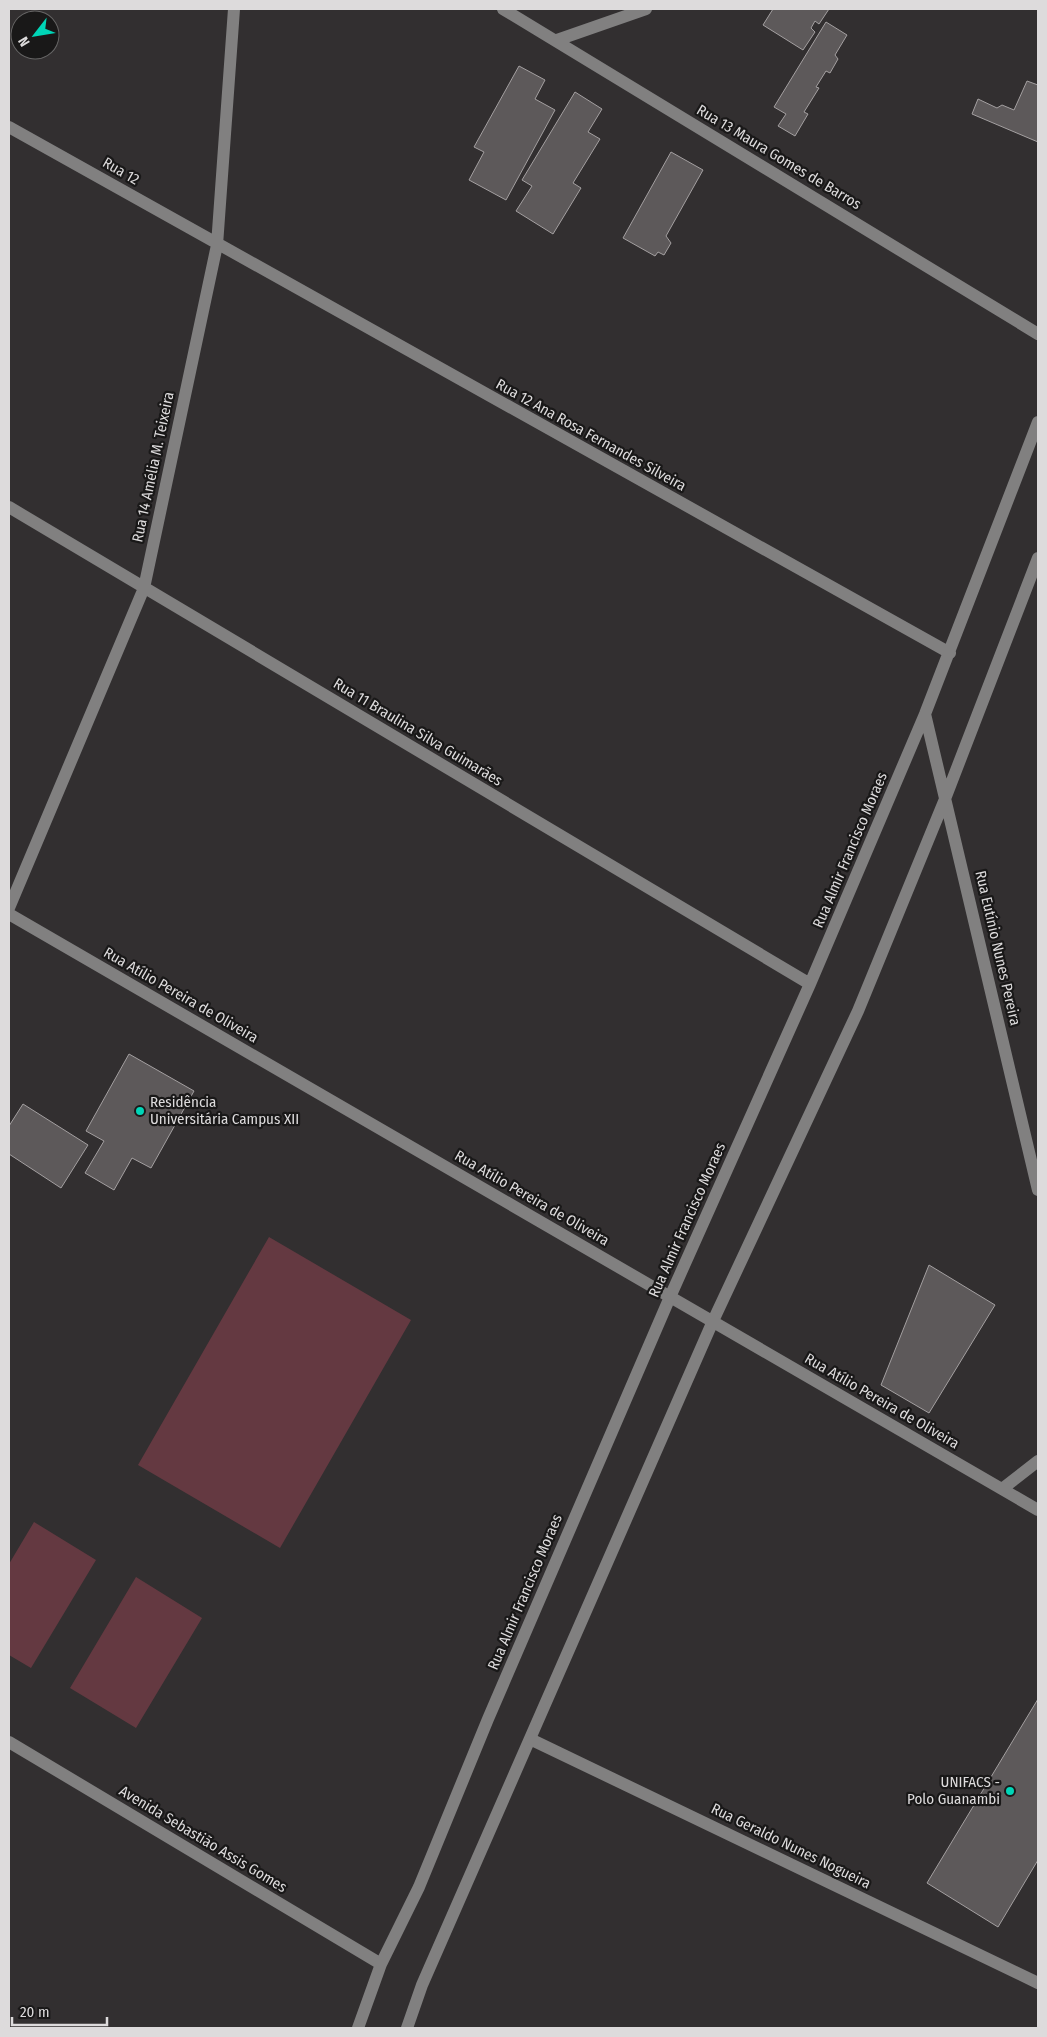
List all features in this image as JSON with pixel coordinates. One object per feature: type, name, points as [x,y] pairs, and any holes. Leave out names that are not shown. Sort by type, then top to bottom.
[{"type":"street","name":"Rua 14 Amélia M. Teixeira","points":[[9,908],[144,588],[217,244],[234,9]]},
{"type":"street","name":"Rua 13 Maura Gomes de Barros","points":[[503,9],[557,40],[1038,334]]},
{"type":"street","points":[[557,40],[646,9]]},
{"type":"street","name":"Rua 12","points":[[9,127],[217,244]]},
{"type":"street","name":"Rua 12 Ana Rosa Fernandes Silveira","points":[[217,244],[950,653]]},
{"type":"street","name":"Rua Almir Francisco Moraes","points":[[358,2028],[381,1964],[419,1887],[488,1719],[670,1297],[810,984],[925,714],[1038,422]]},
{"type":"street","name":"Rua 11 Braulina Silva Guimarães","points":[[9,508],[810,984]]},
{"type":"street","points":[[407,2028],[422,1985],[713,1321],[858,1011],[945,799],[1038,558]]},
{"type":"street","name":"Rua Eutínio Nunes Pereira","points":[[925,714],[1038,1190]]},
{"type":"street","name":"Rua Atílio Pereira de Oliveira","points":[[9,914],[1038,1510]]},
{"type":"street","points":[[1002,1489],[1038,1461]]},
{"type":"street","name":"Rua Geraldo Nunes Nogueira","points":[[530,1739],[1038,1983]]},
{"type":"street","name":"Avenida Sebastião Assis Gomes","points":[[9,1742],[381,1964]]},
{"type":"shaded area","points":[[269,1237],[411,1320],[280,1548],[138,1465]]},
{"type":"shaded area","points":[[34,1522],[96,1560],[31,1668],[9,1655],[9,1564]]},
{"type":"shaded area","points":[[136,1577],[202,1618],[136,1728],[70,1688]]},
{"type":"building","points":[[773,9],[829,9],[819,24],[815,21],[811,28],[815,32],[803,50],[763,25]]},
{"type":"building","points":[[826,22],[847,35],[835,55],[838,59],[830,73],[826,71],[816,87],[819,88],[804,112],[808,114],[795,136],[778,126],[786,114],[774,107]]},
{"type":"building","points":[[519,66],[545,80],[535,99],[555,110],[506,200],[469,180],[484,152],[474,147]]},
{"type":"building","points":[[1027,81],[1038,85],[1038,142],[972,114],[978,99],[997,108],[1002,105],[1014,110]]},
{"type":"building","points":[[575,92],[602,109],[588,132],[600,139],[573,183],[581,188],[553,234],[516,211],[532,186],[522,180]]},
{"type":"building","points":[[671,152],[703,170],[666,236],[671,243],[664,255],[658,252],[655,256],[623,238]]},
{"type":"building","name":"Residência Universitária Campus XII","points":[[129,1054],[194,1091],[151,1168],[132,1158],[114,1190],[85,1173],[104,1141],[86,1131]]},
{"type":"building","points":[[23,1104],[88,1145],[61,1188],[9,1154],[9,1126]]},
{"type":"building","points":[[929,1265],[995,1305],[929,1413],[881,1385]]},
{"type":"building","name":"UNIFACS - Polo Guanambi","points":[[1038,1699],[1038,1860],[998,1927],[927,1883]]},
{"type":"place","name":"Residência Universitária Campus XII","points":[[140,1111]]},
{"type":"place","name":"UNIFACS - Polo Guanambi","points":[[1010,1791]]}]
